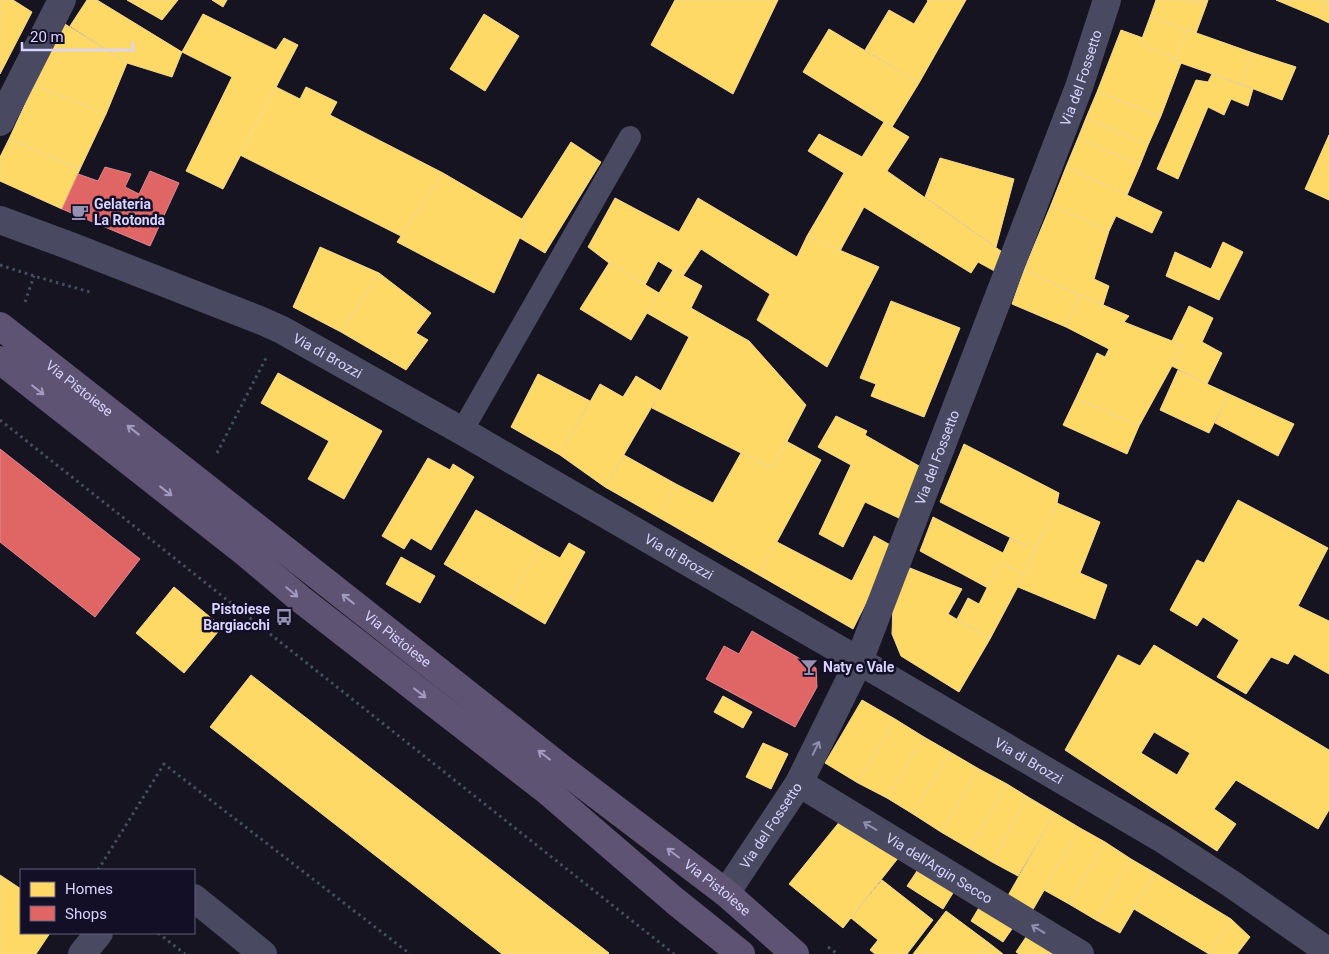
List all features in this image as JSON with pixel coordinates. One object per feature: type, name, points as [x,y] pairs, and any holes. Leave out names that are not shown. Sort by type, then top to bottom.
[{"type":"main road","name":"Via Pistoiese","points":[[0,326],[560,767],[726,893],[795,954]]},
{"type":"main road","name":"Via Pistoiese","points":[[0,360],[247,554],[299,598],[546,790],[675,901],[741,954]]},
{"type":"street","points":[[0,122],[62,0]]},
{"type":"street","name":"Via del Fossetto","points":[[726,893],[798,783],[859,661],[1075,96],[1107,0]]},
{"type":"street","name":"Via di Brozzi","points":[[0,220],[73,246],[282,330],[462,431],[1164,840],[1233,885],[1329,952]]},
{"type":"street","name":"Via dell'Argin Secco","points":[[798,783],[1080,954]]},
{"type":"street","points":[[195,899],[263,954]]},
{"type":"street","points":[[82,954],[98,934]]},
{"type":"lane","points":[[462,431],[630,137]]},
{"type":"path","points":[[0,265],[98,294]]},
{"type":"path","points":[[214,458],[266,358],[258,355]]},
{"type":"path","points":[[0,420],[674,954]]},
{"type":"path","points":[[99,869],[164,764],[410,954]]},
{"type":"path","points":[[159,934],[185,954]]},
{"type":"building: Homes","points":[[0,0],[13,0],[32,12],[0,74]]},
{"type":"building: Homes","points":[[87,0],[97,0],[182,52],[172,77],[127,63],[70,26]]},
{"type":"building: Homes","points":[[127,0],[178,0],[162,20]]},
{"type":"building: Homes","points":[[212,0],[227,0],[223,7]]},
{"type":"building: Homes","points":[[675,0],[778,0],[733,94],[651,45]]},
{"type":"building: Homes","points":[[927,0],[966,0],[919,83],[865,50],[889,10],[914,24]]},
{"type":"building: Homes","points":[[1156,0],[1189,0],[1206,6],[1196,33],[1150,17]]},
{"type":"building: Homes","points":[[1189,0],[1208,0],[1206,6]]},
{"type":"building: Homes","points":[[1276,0],[1327,0],[1319,18]]},
{"type":"building: Homes","points":[[1327,0],[1329,0],[1329,23],[1319,18]]},
{"type":"building: Homes","points":[[203,14],[276,50],[284,38],[298,45],[223,189],[186,171],[232,77],[182,52]]},
{"type":"building: Homes","points":[[484,14],[519,36],[485,91],[450,69]]},
{"type":"building: Homes","points":[[1150,17],[1188,30],[1177,59],[1140,44]]},
{"type":"building: Homes","points":[[65,24],[127,63],[106,114],[34,85]]},
{"type":"building: Homes","points":[[829,29],[919,83],[892,127],[803,72]]},
{"type":"building: Homes","points":[[1121,30],[1143,38],[1140,44],[1177,59],[1175,61],[1181,63],[1161,116],[1097,92]]},
{"type":"building: Homes","points":[[1188,30],[1253,53],[1241,84],[1175,61]]},
{"type":"building: Homes","points":[[1253,53],[1296,67],[1282,100],[1241,84]]},
{"type":"building: Homes","points":[[1212,74],[1253,89],[1248,106],[1231,99],[1224,115],[1208,107],[1178,179],[1157,169],[1196,80],[1208,82]]},
{"type":"building: Homes","points":[[34,85],[106,114],[80,169],[9,139]]},
{"type":"building: Homes","points":[[276,87],[300,99],[306,87],[337,102],[330,115],[443,173],[401,236],[240,155]]},
{"type":"building: Homes","points":[[1097,92],[1161,116],[1148,145],[1086,118]]},
{"type":"building: Homes","points":[[1086,118],[1148,145],[1140,165],[1078,138]]},
{"type":"building: Homes","points":[[884,122],[909,137],[887,171],[1008,256],[998,273],[978,262],[971,273],[864,207],[840,251],[807,236],[844,173],[808,151],[819,134],[862,157]]},
{"type":"building: Homes","points":[[1329,135],[1329,200],[1305,189]]},
{"type":"building: Homes","points":[[1078,138],[1140,165],[1127,195],[1066,167]]},
{"type":"building: Homes","points":[[9,139],[80,169],[62,209],[0,181],[0,157]]},
{"type":"building: Homes","points":[[571,142],[601,162],[545,253],[520,238],[527,222],[522,219]]},
{"type":"building: Homes","points":[[940,158],[1014,179],[996,247],[925,197]]},
{"type":"building: Homes","points":[[1066,167],[1162,212],[1152,233],[1116,216],[1109,231],[1051,205]]},
{"type":"building: Homes","points":[[443,173],[527,222],[494,293],[397,242]]},
{"type":"building: Homes","points":[[615,198],[679,232],[698,198],[797,257],[807,236],[879,267],[827,367],[757,320],[770,294],[701,249],[683,276],[658,261],[645,285],[609,263],[588,247]]},
{"type":"building: Homes","points":[[1051,205],[1109,231],[1094,279],[1109,286],[1103,305],[1024,270]]},
{"type":"building: Homes","points":[[1223,242],[1243,252],[1219,300],[1166,276],[1175,252],[1211,269]]},
{"type":"building: Homes","points":[[320,247],[379,273],[341,332],[293,307]]},
{"type":"building: Homes","points":[[609,263],[659,293],[631,340],[580,309]]},
{"type":"building: Homes","points":[[673,270],[702,286],[691,308],[749,341],[806,405],[773,468],[652,408],[689,337],[647,313]]},
{"type":"building: Homes","points":[[1024,270],[1080,295],[1066,327],[1012,304]]},
{"type":"building: Homes","points":[[379,273],[431,313],[416,333],[428,340],[406,370],[341,332]]},
{"type":"building: Homes","points":[[1080,295],[1129,316],[1124,322],[1181,346],[1139,426],[1076,398],[1097,353],[1105,357],[1109,349],[1066,327]]},
{"type":"building: Homes","points":[[891,301],[960,328],[924,417],[871,396],[876,384],[860,378]]},
{"type":"building: Homes","points":[[1189,306],[1213,318],[1202,342],[1222,353],[1207,384],[1172,366],[1181,346],[1172,341]]},
{"type":"building: Homes","points":[[1178,370],[1229,394],[1209,433],[1160,410]]},
{"type":"building: Homes","points":[[278,373],[382,431],[344,499],[308,479],[329,441],[261,403]]},
{"type":"building: Homes","points":[[538,374],[590,401],[560,455],[511,427]]},
{"type":"building: Homes","points":[[636,376],[661,391],[605,487],[560,455],[600,384],[623,397]]},
{"type":"building: Homes","points":[[1229,394],[1294,424],[1278,456],[1215,423]]},
{"type":"building: Homes","points":[[1076,398],[1139,426],[1127,454],[1063,425]]},
{"type":"building: Homes","points":[[836,416],[867,431],[865,435],[926,470],[903,520],[865,502],[843,547],[819,534],[851,465],[818,447]]},
{"type":"building: Homes","points":[[786,441],[821,460],[759,575],[658,517],[676,484],[713,503],[741,453],[773,468]]},
{"type":"building: Homes","points":[[964,444],[1059,493],[1057,503],[1035,550],[940,502]]},
{"type":"building: Homes","points":[[624,455],[676,484],[658,517],[605,487]]},
{"type":"building: Homes","points":[[428,458],[450,470],[453,464],[474,477],[431,550],[411,538],[404,549],[382,536]]},
{"type":"building: Homes","points":[[1238,500],[1328,548],[1298,606],[1329,621],[1329,674],[1294,654],[1288,664],[1271,657],[1246,694],[1217,677],[1239,640],[1203,617],[1197,626],[1170,610],[1197,560],[1204,563]]},
{"type":"building: Homes","points":[[1057,503],[1100,522],[1080,573],[1107,585],[1095,619],[1018,587]]},
{"type":"building: Homes","points":[[476,510],[540,547],[508,602],[444,564]]},
{"type":"building: Homes","points":[[933,517],[1003,553],[1010,538],[1035,550],[1024,575],[1000,562],[988,588],[920,551]]},
{"type":"building: Homes","points":[[874,536],[894,547],[853,629],[759,575],[777,542],[852,581]]},
{"type":"building: Homes","points":[[569,543],[585,552],[545,624],[508,602],[540,547],[560,558]]},
{"type":"building: Homes","points":[[401,557],[435,576],[420,603],[386,584]]},
{"type":"building: Homes","points":[[1000,562],[1024,575],[990,639],[957,619],[968,598],[979,604]]},
{"type":"building: Homes","points":[[910,568],[962,589],[948,614],[990,639],[959,692],[901,656],[892,634],[893,603]]},
{"type":"building: Homes","points":[[174,587],[222,627],[184,673],[136,633]]},
{"type":"building: Homes","points":[[1154,645],[1329,750],[1329,810],[1318,829],[1236,780],[1214,809],[1236,824],[1217,851],[1065,750],[1118,655],[1140,666]],"holes":[[[1154,732],[1190,753],[1177,775],[1141,753]]]},
{"type":"building: Homes","points":[[251,675],[609,953],[502,954],[210,727]]},
{"type":"building: Homes","points":[[723,696],[752,712],[743,728],[714,712]]},
{"type":"building: Homes","points":[[862,700],[895,719],[858,783],[825,763]]},
{"type":"building: Homes","points":[[895,719],[924,737],[887,798],[858,783]]},
{"type":"building: Homes","points":[[924,737],[950,752],[913,814],[887,798]]},
{"type":"building: Homes","points":[[763,743],[788,754],[771,789],[746,777]]},
{"type":"building: Homes","points":[[950,752],[979,769],[941,832],[913,814]]},
{"type":"building: Homes","points":[[979,769],[1007,784],[970,849],[941,832]]},
{"type":"building: Homes","points":[[1007,784],[1028,797],[992,862],[970,849]]},
{"type":"building: Homes","points":[[1028,797],[1055,813],[1018,876],[992,862]]},
{"type":"building: Homes","points":[[1055,813],[1080,828],[1031,913],[1006,899]]},
{"type":"building: Homes","points":[[841,820],[899,857],[843,928],[789,884]]},
{"type":"building: Homes","points":[[1080,828],[1105,842],[1069,904],[1044,890]]},
{"type":"building: Homes","points":[[1105,842],[1131,859],[1096,920],[1069,904]]},
{"type":"building: Homes","points":[[1131,859],[1155,873],[1120,933],[1096,920]]},
{"type":"building: Homes","points":[[917,871],[953,893],[943,909],[907,886]]},
{"type":"building: Homes","points":[[1155,873],[1231,919],[1209,954],[1134,909]]},
{"type":"building: Homes","points":[[0,875],[20,888],[20,934],[49,934],[36,954],[0,954]]},
{"type":"building: Homes","points":[[882,880],[933,920],[907,954],[875,954],[870,950],[878,940],[851,918]]},
{"type":"building: Homes","points":[[980,906],[1014,926],[1003,942],[971,921]]},
{"type":"building: Homes","points":[[946,911],[989,943],[980,954],[913,954]]},
{"type":"building: Homes","points":[[1231,919],[1250,937],[1237,954],[1209,954]]},
{"type":"building: Homes","points":[[1028,934],[1054,954],[1019,954],[1016,952]]},
{"type":"building: Homes","points":[[989,943],[1003,954],[980,954]]},
{"type":"building: Shops","points":[[105,167],[131,174],[125,187],[139,194],[150,171],[179,183],[150,246],[62,209],[78,174],[98,181]]},
{"type":"building: Shops","points":[[0,449],[140,559],[95,617],[0,542]]},
{"type":"building: Shops","points":[[752,631],[816,668],[817,687],[795,727],[706,679],[724,646],[739,654]]},
{"type":"place","name":"Gelateria La Rotonda","points":[[80,212]]},
{"type":"place","name":"Pistoiese Bargiacchi","points":[[284,617]]},
{"type":"place","name":"Naty e Vale","points":[[809,667]]}]
